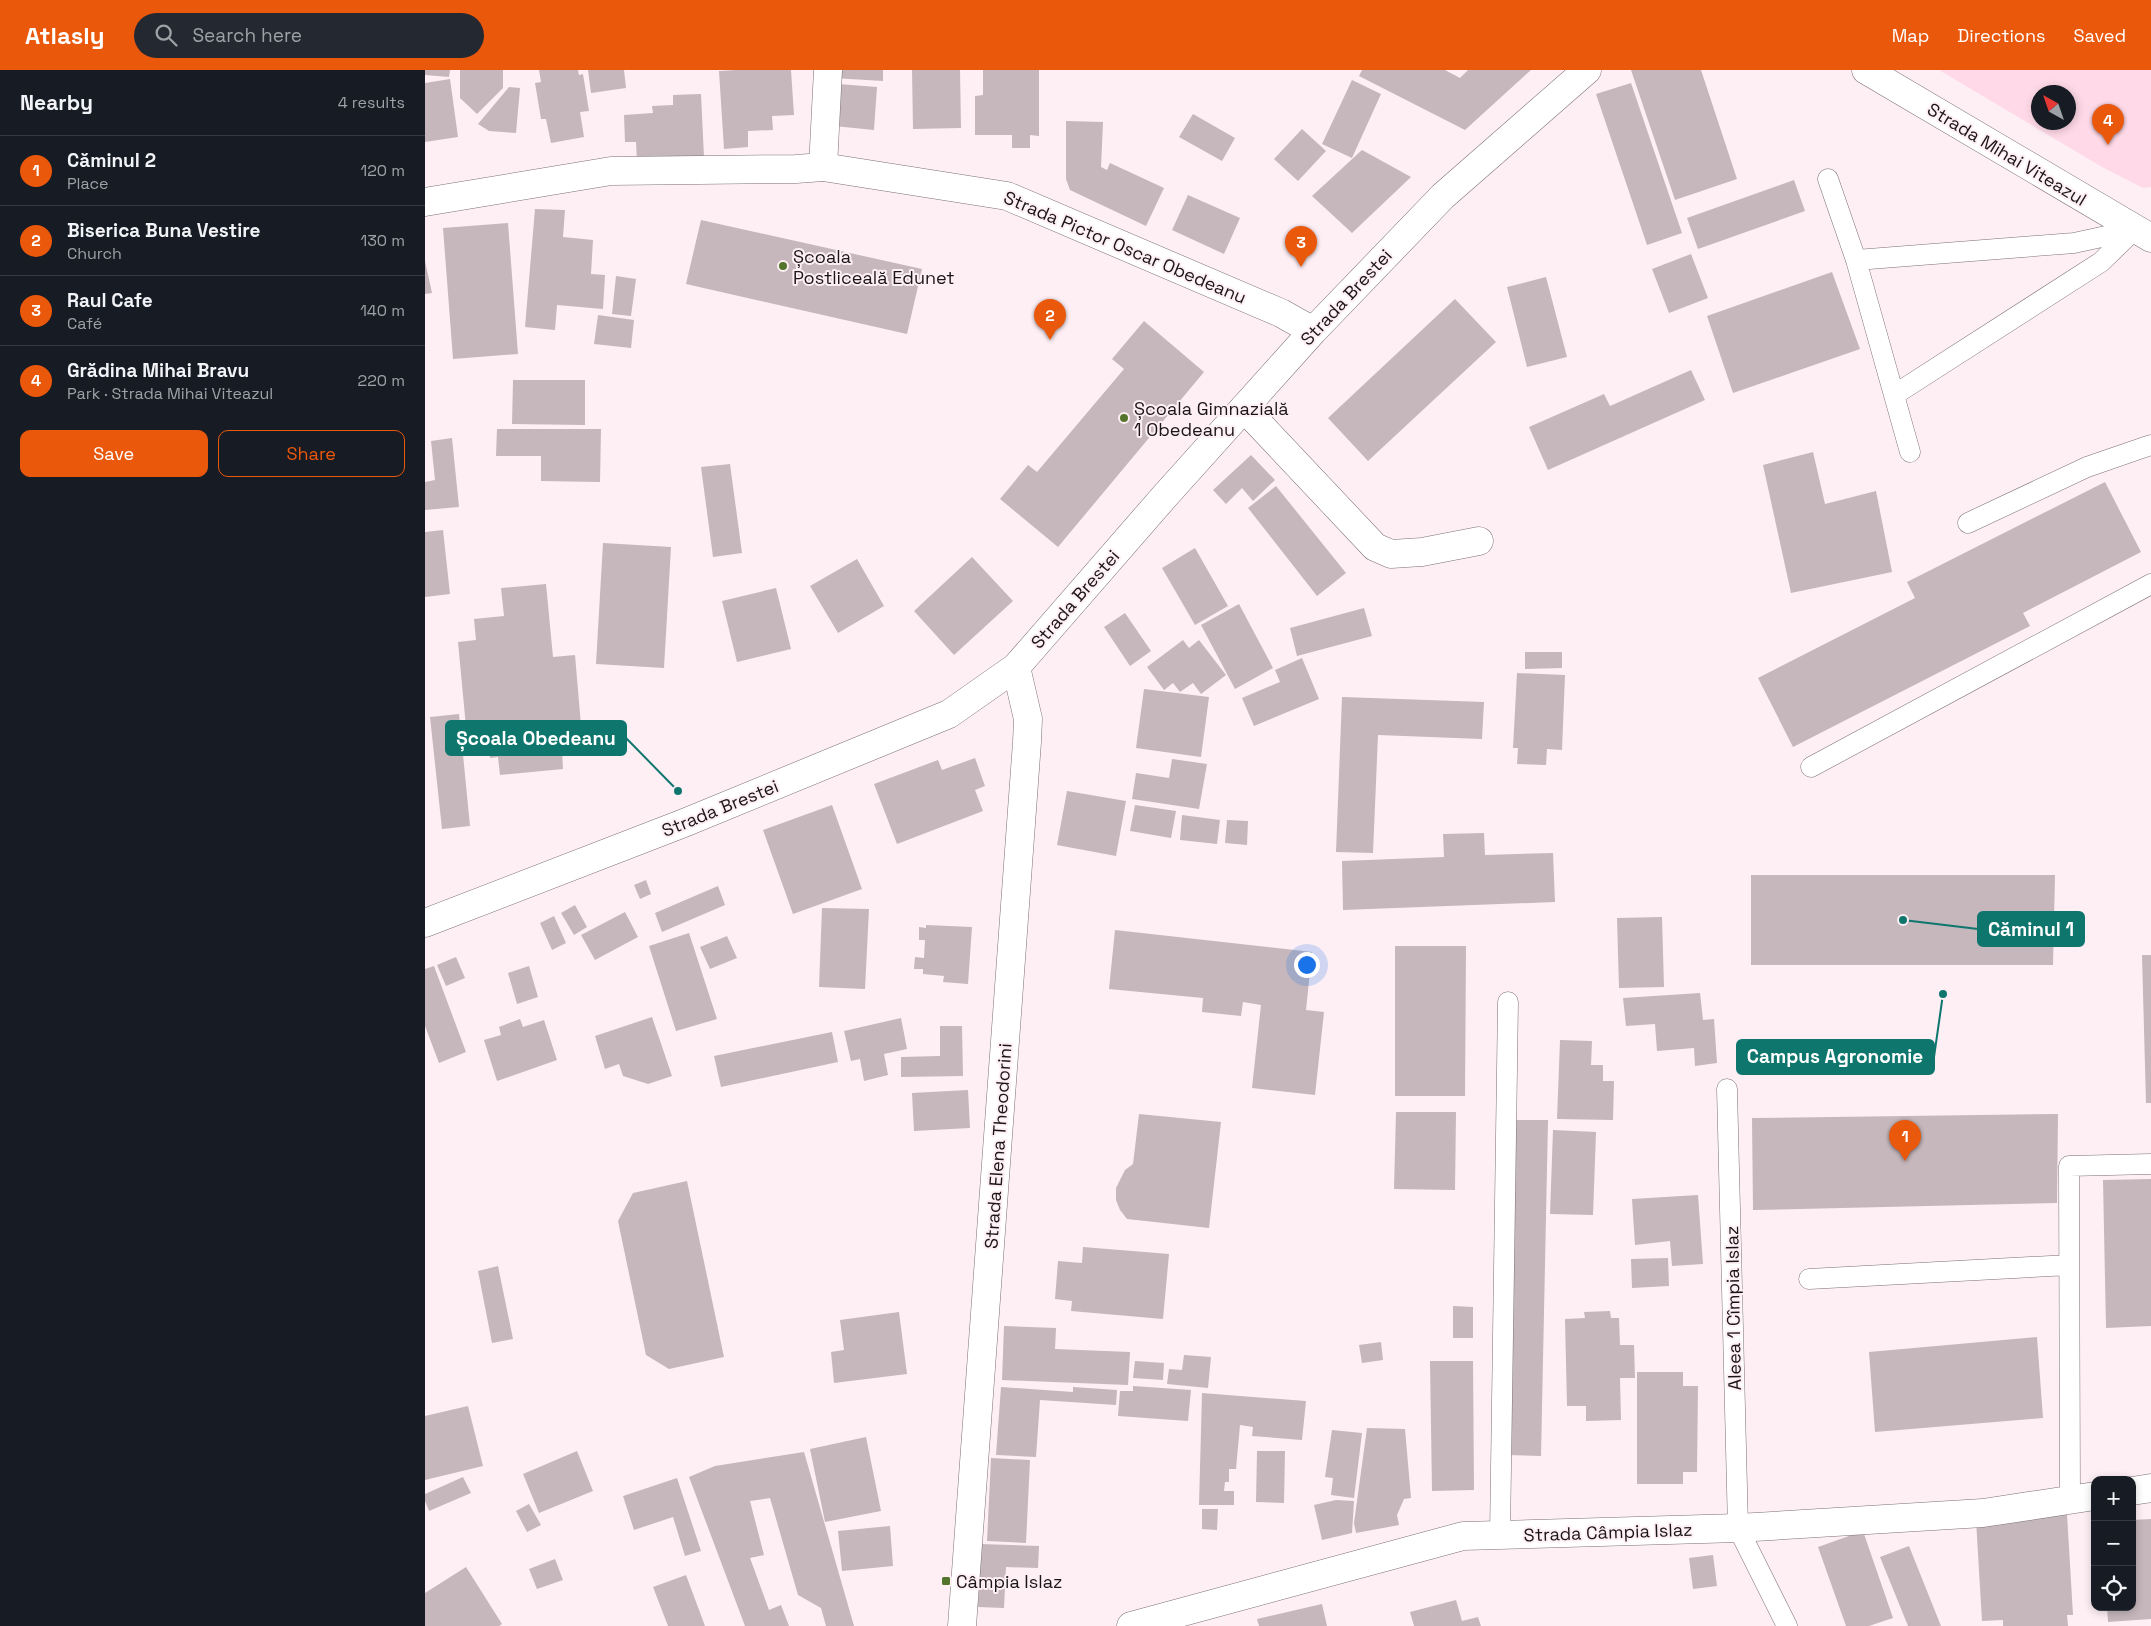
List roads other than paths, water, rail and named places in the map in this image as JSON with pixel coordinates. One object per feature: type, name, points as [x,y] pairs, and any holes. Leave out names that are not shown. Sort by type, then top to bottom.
[{"type":"street","points":[[823,166],[828,70]]},
{"type":"street","name":"Strada Brestei","points":[[425,923],[684,823],[949,714],[1016,667],[1164,497],[1313,331],[1443,196],[1587,70]]},
{"type":"street","name":"Strada Mihai Viteazul","points":[[1866,70],[2145,232]]},
{"type":"street","name":"Strada Pictor Oscar Obedeanu","points":[[425,202],[611,172],[796,169],[823,166],[1007,196],[1281,313],[1313,331]]},
{"type":"street","points":[[1244,408],[1375,547],[1391,554],[1422,552],[1479,541]]},
{"type":"street","name":"Strada Elena Theodorini","points":[[962,1626],[1027,742],[1028,719],[1016,667]]},
{"type":"street","points":[[2136,1490],[2151,1488]]},
{"type":"street","name":"Strada Câmpia Islaz","points":[[1131,1626],[1178,1620],[1463,1536],[1738,1528],[1983,1514],[2082,1498]]},
{"type":"lane","points":[[1828,179],[1856,260],[1910,452]]},
{"type":"lane","points":[[1856,260],[2074,242],[2145,232]]},
{"type":"lane","points":[[1894,395],[2145,232]]},
{"type":"lane","points":[[1968,523],[2087,467],[2151,445]]},
{"type":"lane","points":[[1811,767],[2151,584]]},
{"type":"lane","points":[[1500,1535],[1508,1002]]},
{"type":"lane","name":"Aleea 1 Cîmpia Islaz","points":[[1727,1089],[1738,1528]]},
{"type":"lane","points":[[2082,1498],[2069,1265],[2069,1166],[2151,1164]]},
{"type":"lane","points":[[1809,1279],[2069,1265]]},
{"type":"lane","points":[[1738,1528],[1787,1626]]},
{"type":"place","name":"Grădina Mihai Bravu","points":[[2108,145]]},
{"type":"place","name":"Școala Postliceală Edunet","points":[[783,266]]},
{"type":"place","name":"Raul Cafe","points":[[1301,267]]},
{"type":"place","name":"Biserica Buna Vestire","points":[[1050,340]]},
{"type":"place","name":"Școala Gimnazială 1 Obedeanu","points":[[1124,418]]},
{"type":"place","name":"Școala Obedeanu","points":[[678,791]]},
{"type":"place","name":"Căminul 1","points":[[1903,920]]},
{"type":"place","name":"Campus Agronomie","points":[[1943,994]]},
{"type":"place","name":"Căminul 2","points":[[1905,1161]]},
{"type":"place","name":"Câmpia Islaz","points":[[946,1581]]}]
